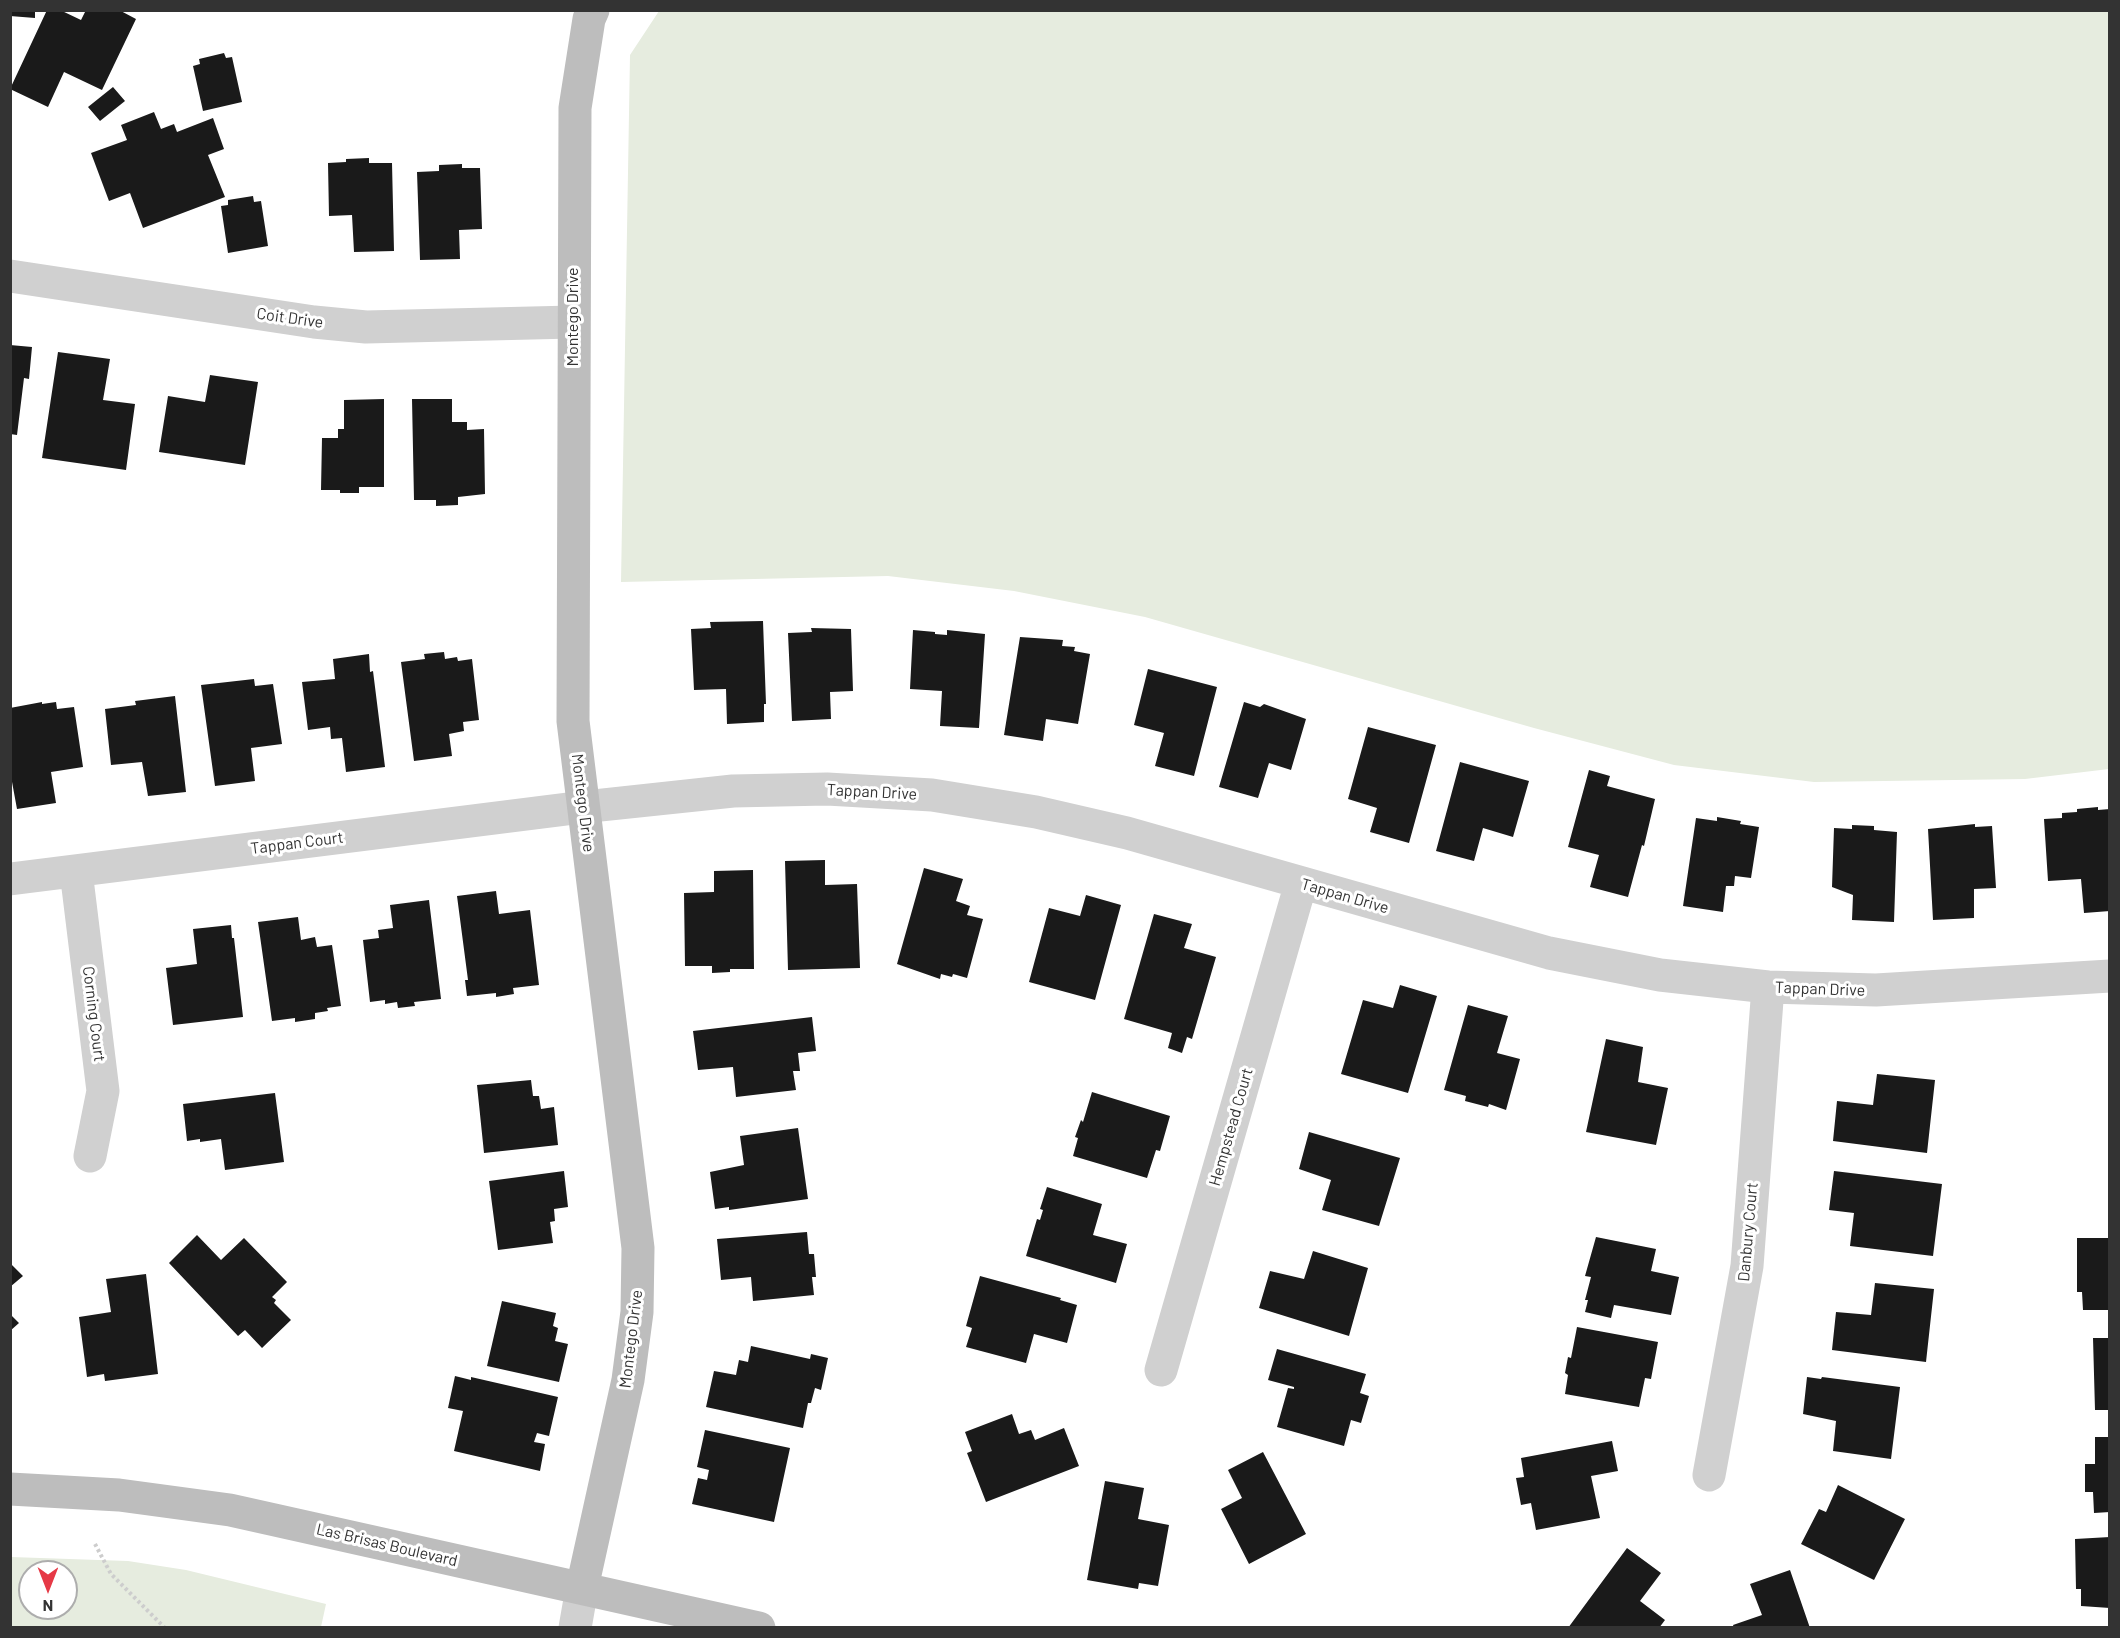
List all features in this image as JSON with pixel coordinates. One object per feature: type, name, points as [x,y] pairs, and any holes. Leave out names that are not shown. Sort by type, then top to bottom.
[{"type":"street","name":"Montego Drive","points":[[582,1588],[627,1380],[637,1312],[638,1259],[573,721],[575,108],[593,10]]},
{"type":"street","name":"Coit Drive","points":[[10,276],[314,322],[366,327],[573,322]]},
{"type":"street","name":"Tappan Drive","points":[[583,807],[733,791],[827,789],[932,795],[1048,814],[1127,834],[1549,953],[1660,975],[1768,987],[1876,990],[2109,976]]},
{"type":"street","name":"Tappan Court","points":[[10,879],[583,807]]},
{"type":"street","name":"Corning Court","points":[[76,871],[104,1091],[90,1156]]},
{"type":"street","name":"Hempstead Court","points":[[1161,1370],[1300,883]]},
{"type":"street","name":"Danbury Court","points":[[1709,1475],[1747,1266],[1768,987]]},
{"type":"street","name":"Las Brisas Boulevard","points":[[10,1489],[119,1495],[230,1510],[759,1628]]},
{"type":"street","points":[[575,1628],[582,1588]]},
{"type":"path","points":[[95,1544],[111,1574],[165,1628]]},
{"type":"shaded area","points":[[659,11],[2109,11],[2109,769],[2025,779],[1814,782],[1674,765],[1534,728],[1145,617],[1014,591],[888,576],[621,582],[630,55]]},
{"type":"shaded area","points":[[11,1557],[128,1561],[186,1570],[326,1604],[321,1627],[11,1627]]},
{"type":"building","points":[[10,10],[35,10],[35,18],[10,16]]},
{"type":"building","points":[[47,10],[60,10],[81,20],[86,10],[119,10],[136,19],[102,90],[64,72],[48,107],[10,89]]},
{"type":"building","points":[[224,53],[226,58],[232,57],[242,102],[203,111],[193,66],[200,64],[199,59]]},
{"type":"building","points":[[113,87],[125,101],[100,121],[88,107]]},
{"type":"building","points":[[154,112],[161,129],[174,124],[177,132],[213,118],[224,149],[208,155],[225,197],[143,228],[130,193],[109,201],[91,153],[127,140],[121,125]]},
{"type":"building","points":[[369,158],[369,163],[392,163],[394,251],[354,252],[352,215],[329,216],[328,163]]},
{"type":"building","points":[[462,164],[462,168],[480,168],[482,229],[459,230],[460,259],[420,260],[417,172],[439,171],[439,165]]},
{"type":"building","points":[[253,196],[254,202],[261,201],[268,246],[228,253],[221,206],[228,205],[228,200]]},
{"type":"building","points":[[10,345],[32,347],[29,379],[24,378],[17,435],[10,434]]},
{"type":"building","points":[[58,352],[110,359],[103,400],[135,404],[126,470],[42,458]]},
{"type":"building","points":[[210,375],[258,382],[245,465],[159,452],[168,396],[205,402]]},
{"type":"building","points":[[384,399],[384,487],[359,487],[359,493],[321,490],[322,438],[338,438],[338,429],[344,429],[344,400]]},
{"type":"building","points":[[412,399],[452,399],[452,422],[467,422],[467,430],[484,429],[485,494],[458,497],[458,505],[436,506],[436,500],[414,500]]},
{"type":"building","points":[[763,621],[766,704],[764,704],[764,722],[727,724],[726,689],[694,690],[691,629],[711,628],[710,622]]},
{"type":"building","points":[[811,628],[851,629],[853,691],[830,692],[831,719],[792,721],[788,633],[812,632]]},
{"type":"building","points":[[913,630],[947,635],[947,630],[985,634],[979,728],[940,726],[942,691],[910,689]]},
{"type":"building","points":[[1020,637],[1063,640],[1062,646],[1075,647],[1074,651],[1090,654],[1078,724],[1046,719],[1043,741],[1004,735]]},
{"type":"building","points":[[444,652],[445,659],[457,657],[458,661],[472,659],[479,720],[463,722],[464,731],[449,734],[452,756],[414,761],[401,662],[425,659],[424,654]]},
{"type":"building","points":[[369,654],[385,767],[346,772],[342,738],[331,739],[330,727],[308,730],[302,682],[335,679],[333,659]]},
{"type":"building","points":[[1148,669],[1217,687],[1194,776],[1155,766],[1164,733],[1134,725]]},
{"type":"building","points":[[254,679],[255,686],[273,684],[282,744],[251,748],[255,781],[215,786],[201,685]]},
{"type":"building","points":[[175,696],[186,792],[148,796],[142,762],[111,765],[105,709],[136,705],[135,701]]},
{"type":"building","points":[[42,702],[42,704],[56,702],[57,709],[74,707],[83,767],[51,772],[56,803],[17,809],[10,771],[10,708]]},
{"type":"building","points":[[1244,702],[1260,707],[1264,704],[1306,719],[1291,770],[1269,763],[1258,798],[1219,787]]},
{"type":"building","points":[[1368,727],[1436,745],[1409,843],[1370,832],[1377,808],[1348,799]]},
{"type":"building","points":[[1460,762],[1529,781],[1513,837],[1483,828],[1474,861],[1436,851]]},
{"type":"building","points":[[1589,770],[1610,776],[1607,786],[1655,799],[1644,846],[1642,845],[1628,897],[1590,887],[1599,855],[1568,847]]},
{"type":"building","points":[[2098,807],[2098,810],[2110,809],[2110,911],[2084,913],[2081,879],[2048,881],[2044,819],[2062,818],[2062,813]]},
{"type":"building","points":[[1717,817],[1759,827],[1751,878],[1735,876],[1734,886],[1726,886],[1723,912],[1683,906],[1696,818],[1717,821]]},
{"type":"building","points":[[1975,824],[1975,827],[1992,826],[1996,888],[1974,889],[1974,918],[1933,920],[1928,829]]},
{"type":"building","points":[[1852,825],[1874,826],[1874,830],[1897,832],[1894,922],[1852,920],[1853,895],[1832,887],[1834,828],[1852,829]]},
{"type":"building","points":[[825,860],[825,885],[857,884],[860,968],[788,970],[785,861]]},
{"type":"building","points":[[924,868],[963,879],[956,901],[970,906],[967,915],[983,919],[967,978],[953,974],[952,977],[941,974],[940,979],[897,964]]},
{"type":"building","points":[[753,870],[754,969],[730,969],[730,972],[712,973],[712,966],[685,966],[684,893],[714,892],[714,871]]},
{"type":"building","points":[[496,891],[499,914],[530,910],[539,985],[513,988],[514,994],[496,997],[496,993],[467,996],[465,980],[468,980],[457,896]]},
{"type":"building","points":[[1086,895],[1121,905],[1095,1000],[1029,982],[1049,908],[1080,916]]},
{"type":"building","points":[[429,900],[441,999],[414,1002],[415,1006],[398,1008],[397,1002],[385,1004],[385,1000],[370,1002],[363,940],[379,938],[378,930],[393,928],[390,905]]},
{"type":"building","points":[[1154,914],[1192,924],[1184,948],[1216,957],[1192,1039],[1187,1037],[1182,1053],[1168,1048],[1172,1033],[1124,1019]]},
{"type":"building","points":[[298,917],[301,940],[315,937],[317,947],[332,945],[341,1006],[315,1013],[315,1019],[295,1022],[295,1018],[272,1021],[258,922]]},
{"type":"building","points":[[231,925],[243,1017],[173,1025],[166,968],[197,964],[193,929]]},
{"type":"building","points":[[1400,985],[1437,996],[1408,1093],[1341,1074],[1363,1000],[1393,1008]]},
{"type":"building","points":[[1468,1005],[1508,1016],[1497,1053],[1520,1059],[1506,1110],[1489,1104],[1488,1107],[1465,1101],[1466,1096],[1444,1090]]},
{"type":"building","points":[[812,1017],[816,1051],[798,1053],[800,1071],[793,1071],[796,1090],[736,1097],[733,1067],[698,1070],[693,1031]]},
{"type":"building","points":[[1606,1039],[1643,1047],[1638,1082],[1668,1088],[1656,1145],[1586,1132]]},
{"type":"building","points":[[1877,1074],[1935,1080],[1927,1153],[1833,1141],[1837,1101],[1873,1105]]},
{"type":"building","points":[[531,1080],[533,1096],[539,1096],[541,1109],[554,1107],[558,1145],[484,1153],[477,1085]]},
{"type":"building","points":[[1092,1092],[1170,1116],[1160,1151],[1156,1150],[1147,1178],[1073,1156],[1078,1138],[1075,1137],[1081,1120],[1083,1122]]},
{"type":"building","points":[[275,1093],[284,1162],[225,1170],[221,1139],[187,1141],[183,1104]]},
{"type":"building","points":[[798,1128],[808,1199],[729,1210],[729,1207],[715,1209],[710,1172],[744,1165],[740,1136]]},
{"type":"building","points":[[1309,1132],[1400,1158],[1379,1226],[1322,1210],[1331,1180],[1299,1169]]},
{"type":"building","points":[[564,1171],[568,1207],[554,1209],[555,1221],[550,1222],[553,1243],[498,1250],[489,1181]]},
{"type":"building","points":[[1834,1171],[1942,1184],[1933,1256],[1850,1246],[1854,1213],[1829,1210]]},
{"type":"building","points":[[1047,1187],[1102,1204],[1093,1235],[1127,1244],[1116,1283],[1026,1256],[1037,1219],[1040,1220],[1043,1210],[1040,1209]]},
{"type":"building","points":[[807,1232],[809,1254],[814,1254],[816,1277],[812,1277],[814,1295],[753,1301],[751,1277],[721,1280],[717,1239]]},
{"type":"building","points":[[197,1235],[221,1260],[244,1238],[287,1282],[272,1297],[276,1300],[274,1303],[291,1320],[262,1348],[245,1330],[238,1336],[169,1263]]},
{"type":"building","points":[[1596,1237],[1656,1249],[1651,1271],[1679,1277],[1671,1315],[1614,1305],[1611,1318],[1585,1312],[1588,1300],[1585,1300],[1591,1277],[1585,1276]]},
{"type":"building","points":[[2077,1238],[2110,1238],[2110,1310],[2083,1310],[2082,1292],[2077,1292]]},
{"type":"building","points":[[1313,1251],[1368,1268],[1349,1336],[1259,1308],[1270,1271],[1304,1279]]},
{"type":"building","points":[[10,1263],[23,1276],[10,1287]]},
{"type":"building","points":[[146,1274],[158,1374],[105,1381],[104,1374],[87,1377],[79,1317],[111,1312],[106,1279]]},
{"type":"building","points":[[980,1276],[1061,1298],[1060,1300],[1077,1305],[1067,1343],[1034,1334],[1026,1363],[966,1347],[972,1328],[966,1326]]},
{"type":"building","points":[[1875,1283],[1934,1289],[1926,1362],[1832,1350],[1836,1312],[1871,1315]]},
{"type":"building","points":[[502,1301],[556,1313],[553,1326],[558,1328],[555,1341],[568,1344],[559,1382],[487,1366]]},
{"type":"building","points":[[10,1314],[19,1323],[10,1331]]},
{"type":"building","points":[[1577,1327],[1658,1342],[1651,1379],[1645,1378],[1639,1407],[1565,1394],[1568,1375],[1565,1373],[1568,1357],[1571,1358]]},
{"type":"building","points":[[2093,1338],[2110,1338],[2110,1410],[2095,1410]]},
{"type":"building","points":[[751,1346],[810,1359],[811,1354],[828,1358],[821,1390],[815,1388],[811,1403],[808,1403],[803,1428],[706,1407],[714,1371],[736,1375],[739,1360],[748,1362]]},
{"type":"building","points":[[1277,1349],[1366,1374],[1360,1393],[1369,1396],[1361,1423],[1351,1420],[1344,1446],[1277,1427],[1288,1388],[1294,1389],[1294,1387],[1268,1380]]},
{"type":"building","points":[[455,1376],[471,1380],[471,1377],[558,1397],[549,1436],[537,1433],[534,1442],[545,1444],[540,1471],[454,1451],[463,1411],[448,1408]]},
{"type":"building","points":[[1807,1377],[1900,1387],[1891,1459],[1833,1451],[1836,1421],[1803,1414]]},
{"type":"building","points":[[1012,1414],[1019,1434],[1031,1430],[1035,1440],[1064,1428],[1079,1466],[986,1502],[967,1453],[972,1451],[965,1432]]},
{"type":"building","points":[[705,1430],[790,1448],[774,1522],[692,1504],[698,1478],[707,1480],[709,1470],[697,1467]]},
{"type":"building","points":[[2095,1437],[2110,1437],[2110,1512],[2094,1513],[2093,1492],[2085,1492],[2085,1464],[2095,1464]]},
{"type":"building","points":[[1612,1441],[1618,1471],[1591,1476],[1600,1518],[1536,1530],[1531,1503],[1521,1505],[1516,1478],[1524,1477],[1521,1458]]},
{"type":"building","points":[[1263,1452],[1306,1534],[1249,1564],[1221,1509],[1242,1498],[1228,1470]]},
{"type":"building","points":[[1105,1481],[1144,1488],[1138,1519],[1169,1525],[1158,1586],[1139,1583],[1138,1589],[1087,1580]]},
{"type":"building","points":[[1838,1485],[1905,1519],[1874,1580],[1801,1544],[1819,1509],[1826,1512]]},
{"type":"building","points":[[2110,1537],[2110,1608],[2081,1606],[2081,1589],[2076,1589],[2075,1539]]},
{"type":"building","points":[[1627,1548],[1661,1573],[1640,1601],[1665,1620],[1659,1628],[1568,1628]]},
{"type":"building","points":[[1790,1570],[1810,1628],[1734,1628],[1733,1625],[1762,1615],[1750,1584]]}]
